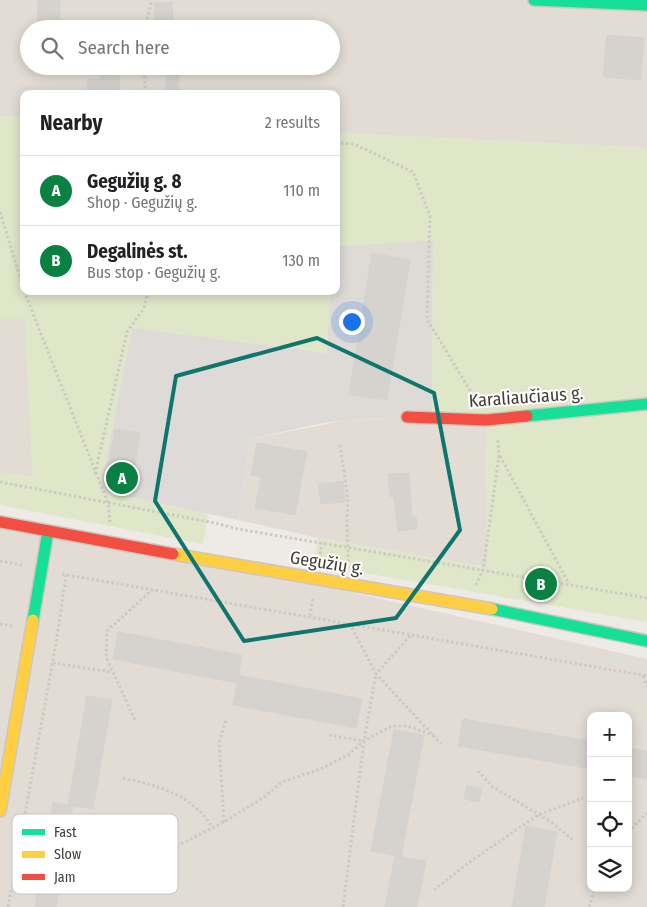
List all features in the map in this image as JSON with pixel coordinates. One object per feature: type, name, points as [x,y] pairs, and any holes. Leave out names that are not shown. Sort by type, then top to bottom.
[{"type":"main road","points":[[534,0],[647,5]]},
{"type":"main road","name":"Karaliaučiaus g.","points":[[407,418],[486,420],[647,404]]},
{"type":"main road","name":"Gegužių g.","points":[[0,522],[466,604],[647,641]]},
{"type":"main road","points":[[0,811],[48,530]]},
{"type":"path","points":[[146,20],[152,0]]},
{"type":"path","points":[[144,75],[146,90]]},
{"type":"path","points":[[340,143],[354,144],[413,172],[430,216],[427,319],[498,438],[499,456],[483,570],[466,604]]},
{"type":"path","points":[[0,212],[20,278]]},
{"type":"path","points":[[26,295],[108,503],[112,543]]},
{"type":"path","points":[[95,474],[127,332],[144,308],[147,295]]},
{"type":"path","points":[[340,445],[348,500],[348,584]]},
{"type":"path","points":[[499,456],[569,584]]},
{"type":"path","points":[[0,482],[215,522],[238,528],[647,598]]},
{"type":"path","points":[[319,562],[322,543]]},
{"type":"path","points":[[0,561],[66,575],[310,616],[410,636],[645,676],[647,687]]},
{"type":"path","points":[[25,814],[53,663],[66,575]]},
{"type":"path","points":[[135,720],[106,657],[108,631],[154,589]]},
{"type":"path","points":[[350,625],[376,674],[441,744]]},
{"type":"path","points":[[343,907],[364,741],[376,674],[410,636]]},
{"type":"path","points":[[53,663],[113,672]]},
{"type":"path","points":[[224,822],[219,743],[226,720]]},
{"type":"path","points":[[178,846],[224,822],[264,797],[282,782],[321,769],[348,755],[364,741],[392,726],[407,726],[433,735]]},
{"type":"path","points":[[329,735],[364,741]]},
{"type":"path","points":[[478,771],[493,787],[551,822],[574,841]]},
{"type":"path","points":[[124,778],[150,784],[176,794],[198,809],[212,828]]},
{"type":"path","points":[[434,890],[471,861],[538,815],[583,798]]},
{"type":"path","points":[[632,828],[647,812]]},
{"type":"path","points":[[8,907],[12,885]]},
{"type":"path","points":[[589,907],[594,892]]},
{"type":"highlighted area","points":[[317,338],[434,393],[460,530],[396,618],[244,641],[155,501],[176,376]]},
{"type":"shaded area","points":[[0,0],[599,0],[647,5],[647,148],[340,133],[340,90],[20,90],[20,117],[0,116]]},
{"type":"shaded area","points":[[433,240],[432,419],[407,417],[323,423],[330,295],[340,295],[340,246]]},
{"type":"shaded area","points":[[0,319],[25,319],[33,477],[0,473]]},
{"type":"shaded area","points":[[132,328],[327,353],[323,423],[250,439],[238,520],[100,491]]},
{"type":"shaded area","points":[[407,417],[486,420],[487,567],[318,538],[238,520],[250,439],[347,420]]},
{"type":"shaded area","points":[[0,522],[213,561],[647,659],[647,907],[0,907]]},
{"type":"green space","points":[[0,116],[20,117],[20,295],[330,295],[327,353],[132,328],[100,491],[208,514],[203,544],[0,505],[0,473],[33,477],[25,319],[0,319]]},
{"type":"green space","points":[[340,133],[647,148],[647,622],[313,564],[318,538],[487,567],[486,420],[432,419],[433,241],[340,246]]},
{"type":"building","points":[[38,0],[60,0],[60,20],[37,20]]},
{"type":"building","points":[[172,2],[173,20],[155,20],[154,3]]},
{"type":"building","points":[[607,35],[644,38],[640,80],[603,77]]},
{"type":"building","points":[[100,75],[120,75],[119,90],[87,90],[88,79],[100,79]]},
{"type":"building","points":[[166,75],[179,75],[178,90],[166,90]]},
{"type":"building","points":[[372,253],[410,260],[387,400],[349,394]]},
{"type":"building","points":[[115,429],[140,433],[134,468],[122,466],[121,471],[108,469]]},
{"type":"building","points":[[257,443],[307,452],[295,515],[255,508],[261,477],[251,475]]},
{"type":"building","points":[[409,473],[412,516],[416,516],[417,529],[398,531],[394,497],[390,497],[388,474]]},
{"type":"building","points":[[343,481],[345,502],[321,504],[318,484]]},
{"type":"building","points":[[118,632],[242,655],[237,683],[113,659]]},
{"type":"building","points":[[238,675],[362,699],[356,728],[233,705]]},
{"type":"building","points":[[87,696],[112,700],[93,809],[73,806],[72,814],[51,814],[53,802],[68,805]]},
{"type":"building","points":[[463,719],[587,740],[587,768],[458,746]]},
{"type":"building","points":[[394,730],[424,735],[401,857],[426,861],[417,907],[385,907],[395,855],[371,851]]},
{"type":"building","points":[[632,749],[647,751],[647,779],[632,776]]},
{"type":"building","points":[[467,785],[482,788],[479,802],[464,799]]},
{"type":"building","points":[[526,826],[557,832],[544,907],[512,907]]},
{"type":"building","points":[[37,894],[58,894],[56,907],[35,907]]},
{"type":"traffic: fast","points":[[534,0],[647,5]]},
{"type":"traffic: fast","points":[[527,416],[647,404]]},
{"type":"traffic: fast","points":[[33,620],[48,531]]},
{"type":"traffic: fast","points":[[492,609],[647,641]]},
{"type":"traffic: slow","points":[[173,554],[492,609]]},
{"type":"traffic: slow","points":[[0,811],[33,620]]},
{"type":"traffic: jam","points":[[407,417],[486,420],[527,416]]},
{"type":"traffic: jam","points":[[0,522],[173,554]]},
{"type":"place","name":"Gegužių g. 8","points":[[122,478]]},
{"type":"place","name":"Degalinės st.","points":[[541,584]]}]
